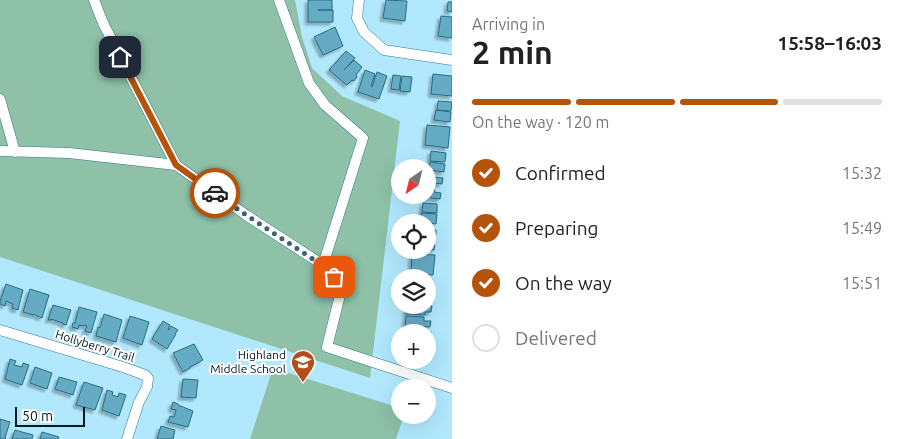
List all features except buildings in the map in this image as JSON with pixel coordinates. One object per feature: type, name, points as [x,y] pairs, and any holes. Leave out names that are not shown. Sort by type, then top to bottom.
[{"type":"street","points":[[94,0],[103,23],[176,165],[246,215],[322,265],[334,277],[340,291],[327,347],[452,388]]},
{"type":"street","points":[[279,0],[309,83],[325,105],[364,138],[322,265]]},
{"type":"street","points":[[359,0],[357,18],[364,32],[384,50],[452,60]]},
{"type":"street","points":[[0,99],[15,152]]},
{"type":"street","points":[[0,151],[69,154],[176,165]]},
{"type":"street","name":"Hollyberry Trail","points":[[0,330],[145,375],[148,378],[147,387],[139,402],[127,439]]},
{"type":"green space","points":[[0,0],[295,0],[302,37],[312,68],[342,96],[400,121],[396,159],[391,159],[391,198],[370,378],[0,257]]},
{"type":"green space","points":[[273,368],[391,405],[391,424],[401,424],[396,439],[250,439]]},
{"type":"way so far","points":[[215,193],[322,265],[334,277]]},
{"type":"place","name":"Highland Middle School","points":[[303,383]]},
{"type":"route","points":[[120,57],[176,165],[215,193]]}]
